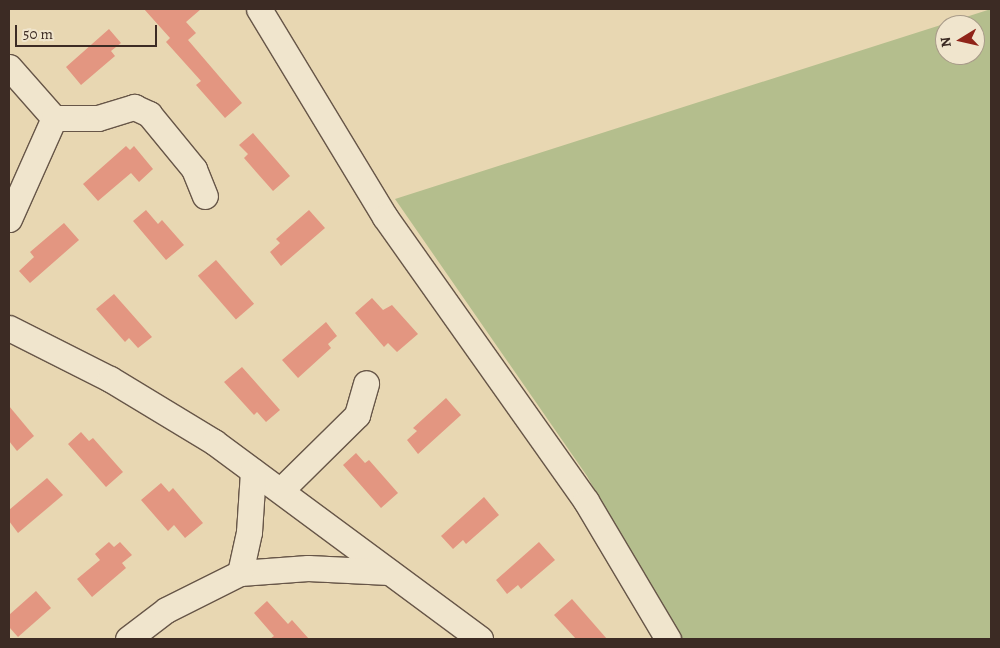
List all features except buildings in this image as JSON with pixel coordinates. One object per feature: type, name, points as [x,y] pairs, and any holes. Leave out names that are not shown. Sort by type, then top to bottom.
[{"type":"street","points":[[259,9],[385,217],[586,501],[668,639]]},
{"type":"street","points":[[9,67],[54,118],[98,118],[130,108],[143,109],[194,169],[205,196]]},
{"type":"street","points":[[9,219],[54,118]]},
{"type":"street","points":[[13,336],[135,393],[281,490],[480,639]]},
{"type":"street","points":[[281,490],[357,416],[366,383]]},
{"type":"street","points":[[240,572],[250,521],[253,471]]},
{"type":"street","points":[[128,639],[166,610],[240,572],[308,568],[389,572]]},
{"type":"green space","points":[[991,9],[991,639],[676,639],[587,476],[395,199],[935,27],[935,65],[985,65],[985,15],[972,15]]}]
